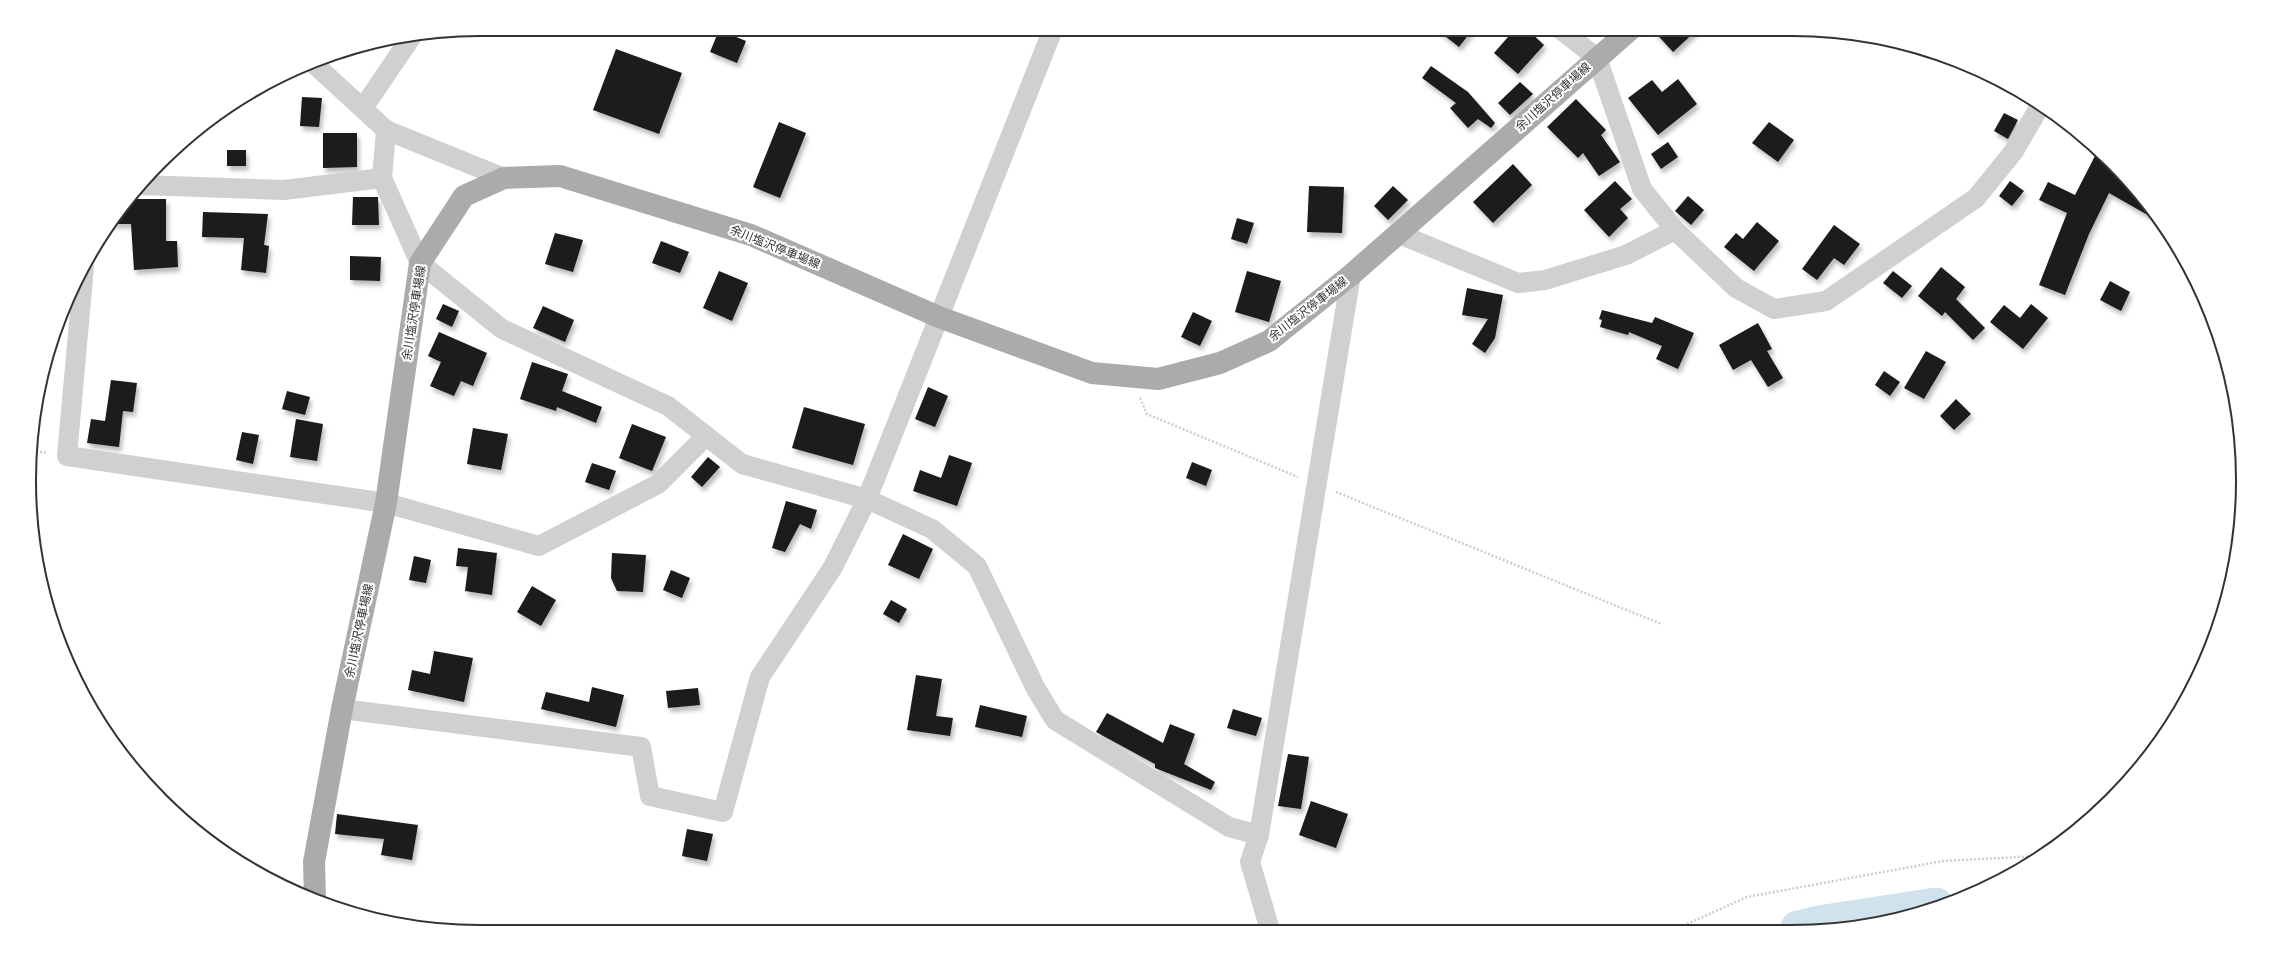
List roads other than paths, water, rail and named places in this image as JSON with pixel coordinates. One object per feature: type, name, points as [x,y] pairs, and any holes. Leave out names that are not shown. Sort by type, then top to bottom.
[{"type":"main road","name":"余川塩沢停車場線","points":[[315,893],[314,862],[342,708],[386,503],[420,263],[464,196],[504,178],[560,176],[752,235],[939,316],[1092,374],[1158,379],[1220,363],[1269,341],[1351,276],[1623,36]]},
{"type":"street","points":[[342,708],[641,747],[650,796],[723,812],[760,677],[832,567],[866,498],[1050,36]]},
{"type":"street","points":[[1569,36],[1597,58],[1642,189],[1675,230],[1736,288],[1774,309],[1826,301],[1976,198],[2014,151],[2037,111]]},
{"type":"street","points":[[363,108],[408,43]]},
{"type":"street","points":[[318,67],[386,130],[504,178]]},
{"type":"street","points":[[386,130],[382,178],[420,263],[502,329],[668,406],[742,464],[866,498],[932,530],[977,566],[1036,689],[1055,720],[1229,827],[1259,836]]},
{"type":"street","points":[[148,185],[284,190],[382,178]]},
{"type":"street","points":[[1399,234],[1518,283],[1545,280],[1626,255],[1675,230]]},
{"type":"street","points":[[1269,925],[1250,862],[1259,836],[1351,276]]},
{"type":"street","points":[[83,283],[67,456],[386,503],[539,546],[658,484],[706,436]]},
{"type":"waterway","points":[[1814,924],[1910,909]]}]
